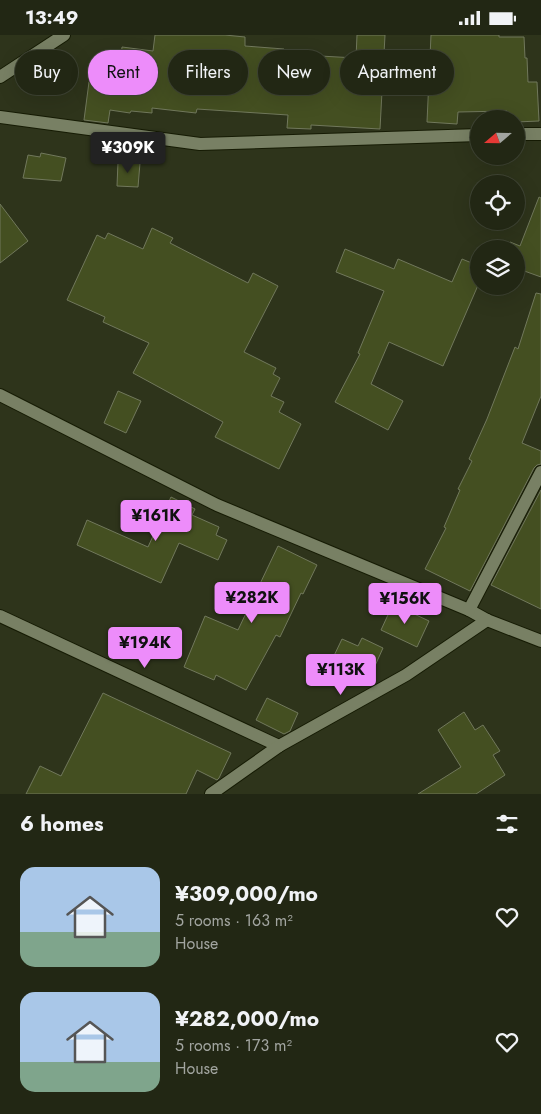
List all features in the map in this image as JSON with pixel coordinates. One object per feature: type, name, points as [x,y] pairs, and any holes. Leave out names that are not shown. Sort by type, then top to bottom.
[{"type":"street","points":[[0,77],[64,35]]},
{"type":"street","points":[[0,117],[200,145],[470,135]]},
{"type":"street","points":[[525,134],[541,134]]},
{"type":"street","points":[[0,395],[217,505],[468,610],[486,620],[541,641]]},
{"type":"street","points":[[468,610],[541,471]]},
{"type":"street","points":[[0,617],[279,747]]},
{"type":"street","points":[[211,794],[279,747],[406,675],[486,620]]},
{"type":"building","points":[[155,35],[225,35],[245,37],[245,46],[284,49],[258,50],[258,95],[330,95],[330,57],[340,57],[340,95],[382,95],[380,129],[311,125],[311,129],[287,128],[288,115],[197,109],[196,113],[152,108],[152,113],[131,111],[130,113],[110,110],[108,123],[84,120],[88,90],[88,95],[158,95],[158,50],[153,50]]},
{"type":"building","points":[[357,35],[385,35],[384,50],[356,50]]},
{"type":"building","points":[[431,35],[524,37],[528,82],[537,82],[539,121],[525,122],[525,110],[470,110],[470,112],[458,112],[457,124],[427,122],[428,95],[454,95],[454,50],[430,50]]},
{"type":"building","points":[[122,47],[145,50],[122,50]]},
{"type":"building","points":[[41,153],[66,158],[61,181],[23,178],[28,155],[40,157]]},
{"type":"building","points":[[118,162],[140,163],[138,187],[117,186]]},
{"type":"building","points":[[539,197],[541,198],[541,277],[525,271],[525,240],[522,240]]},
{"type":"building","points":[[0,204],[28,241],[0,263]]},
{"type":"building","points":[[152,228],[173,238],[170,243],[248,283],[253,273],[278,286],[244,352],[276,368],[273,374],[280,378],[271,396],[284,402],[279,412],[301,424],[279,469],[215,437],[223,422],[133,373],[149,343],[103,322],[105,317],[67,300],[97,235],[105,239],[108,233],[143,249]]},
{"type":"building","points":[[345,249],[394,269],[398,259],[452,282],[462,259],[470,262],[470,295],[474,295],[443,366],[389,342],[371,384],[403,401],[388,430],[335,402],[360,354],[358,353],[384,291],[336,272]]},
{"type":"building","points":[[536,293],[541,294],[541,396],[522,443],[541,451],[541,464],[534,468],[470,591],[425,569],[446,528],[444,527],[460,490],[458,489],[472,461],[469,459],[515,347],[518,349]]},
{"type":"building","points":[[118,391],[141,401],[126,433],[104,423]]},
{"type":"building","points":[[541,490],[541,609],[491,585]]},
{"type":"building","points":[[171,497],[195,509],[192,515],[219,527],[216,535],[227,540],[218,560],[179,543],[161,583],[77,545],[87,520],[148,547]]},
{"type":"building","points":[[278,546],[317,565],[280,637],[276,635],[246,690],[216,675],[214,680],[184,667],[205,616],[238,630]]},
{"type":"building","points":[[393,604],[429,621],[417,647],[381,630]]},
{"type":"building","points":[[362,638],[383,648],[369,679],[331,662],[342,639],[358,646]]},
{"type":"building","points":[[103,693],[231,753],[219,778],[217,780],[197,770],[186,794],[26,794],[40,766],[61,776]]},
{"type":"building","points":[[267,698],[298,713],[290,731],[284,734],[256,720]]},
{"type":"building","points":[[464,712],[475,730],[483,725],[500,751],[493,755],[505,775],[476,794],[418,794],[461,767],[438,730]]}]
